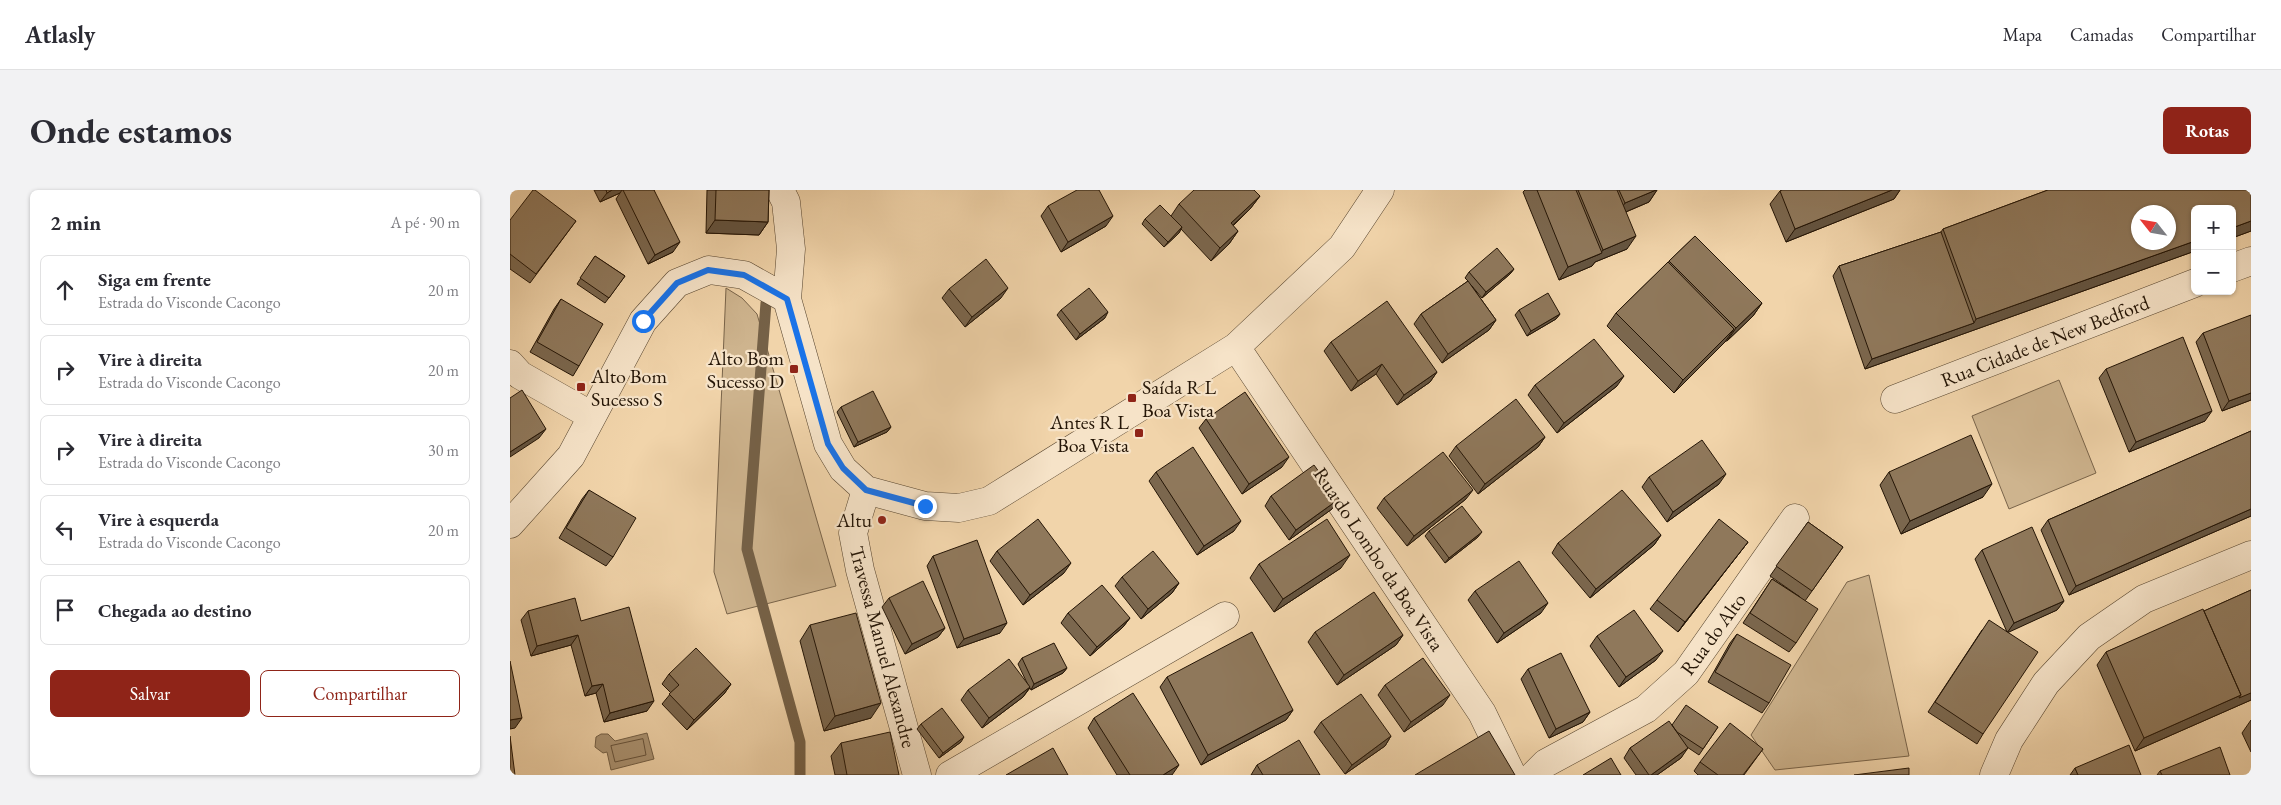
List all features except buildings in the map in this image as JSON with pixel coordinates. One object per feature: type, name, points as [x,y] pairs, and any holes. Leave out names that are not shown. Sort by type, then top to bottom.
[{"type":"street","points":[[780,190],[786,202],[791,249],[787,299],[828,444],[843,468],[866,490],[925,506],[959,508],[990,501],[1236,348],[1342,247],[1380,190]]},
{"type":"street","points":[[2236,267],[2251,261]]},
{"type":"street","points":[[510,524],[571,456],[643,321],[677,283],[708,270],[744,275],[787,299]]},
{"type":"street","name":"Rua Cidade de New Bedford","points":[[1895,399],[2191,285]]},
{"type":"street","name":"Rua do Lombo da Boa Vista","points":[[1236,348],[1482,713],[1512,775]]},
{"type":"street","points":[[510,364],[520,375],[592,416]]},
{"type":"street","name":"Travessa Manuel Alexandre","points":[[866,490],[853,533],[860,570],[917,775]]},
{"type":"street","name":"Rua do Alto","points":[[1534,775],[1546,763],[1646,709],[1686,673],[1795,518]]},
{"type":"street","points":[[1994,775],[2009,740],[2046,683],[2089,636],[2144,599],[2251,555]]},
{"type":"street","points":[[950,775],[1225,616]]},
{"type":"shaded area","points":[[726,288],[742,298],[757,314],[836,586],[727,614],[714,572]]},
{"type":"shaded area","points":[[2059,380],[2096,473],[2009,509],[1972,416]]},
{"type":"shaded area","points":[[1869,575],[1909,756],[1775,770],[1751,735],[1847,582]]},
{"type":"water","points":[[647,733],[654,759],[611,770],[607,752],[603,753],[595,747],[596,737],[601,734],[608,734],[615,741]]},
{"type":"waterway","points":[[766,303],[747,549],[800,742],[800,775]]},
{"type":"place","name":"Alto Bom Sucesso D","points":[[794,369]]},
{"type":"place","name":"Alto Bom Sucesso S","points":[[581,387]]},
{"type":"place","name":"Saída R L Boa Vista","points":[[1132,398]]},
{"type":"place","name":"Antes R L Boa Vista","points":[[1139,433]]},
{"type":"place","name":"Altu","points":[[882,520]]},
{"type":"route","points":[[643,321],[677,283],[708,270],[744,275],[787,299],[828,444],[843,468],[866,490],[925,506]]}]
